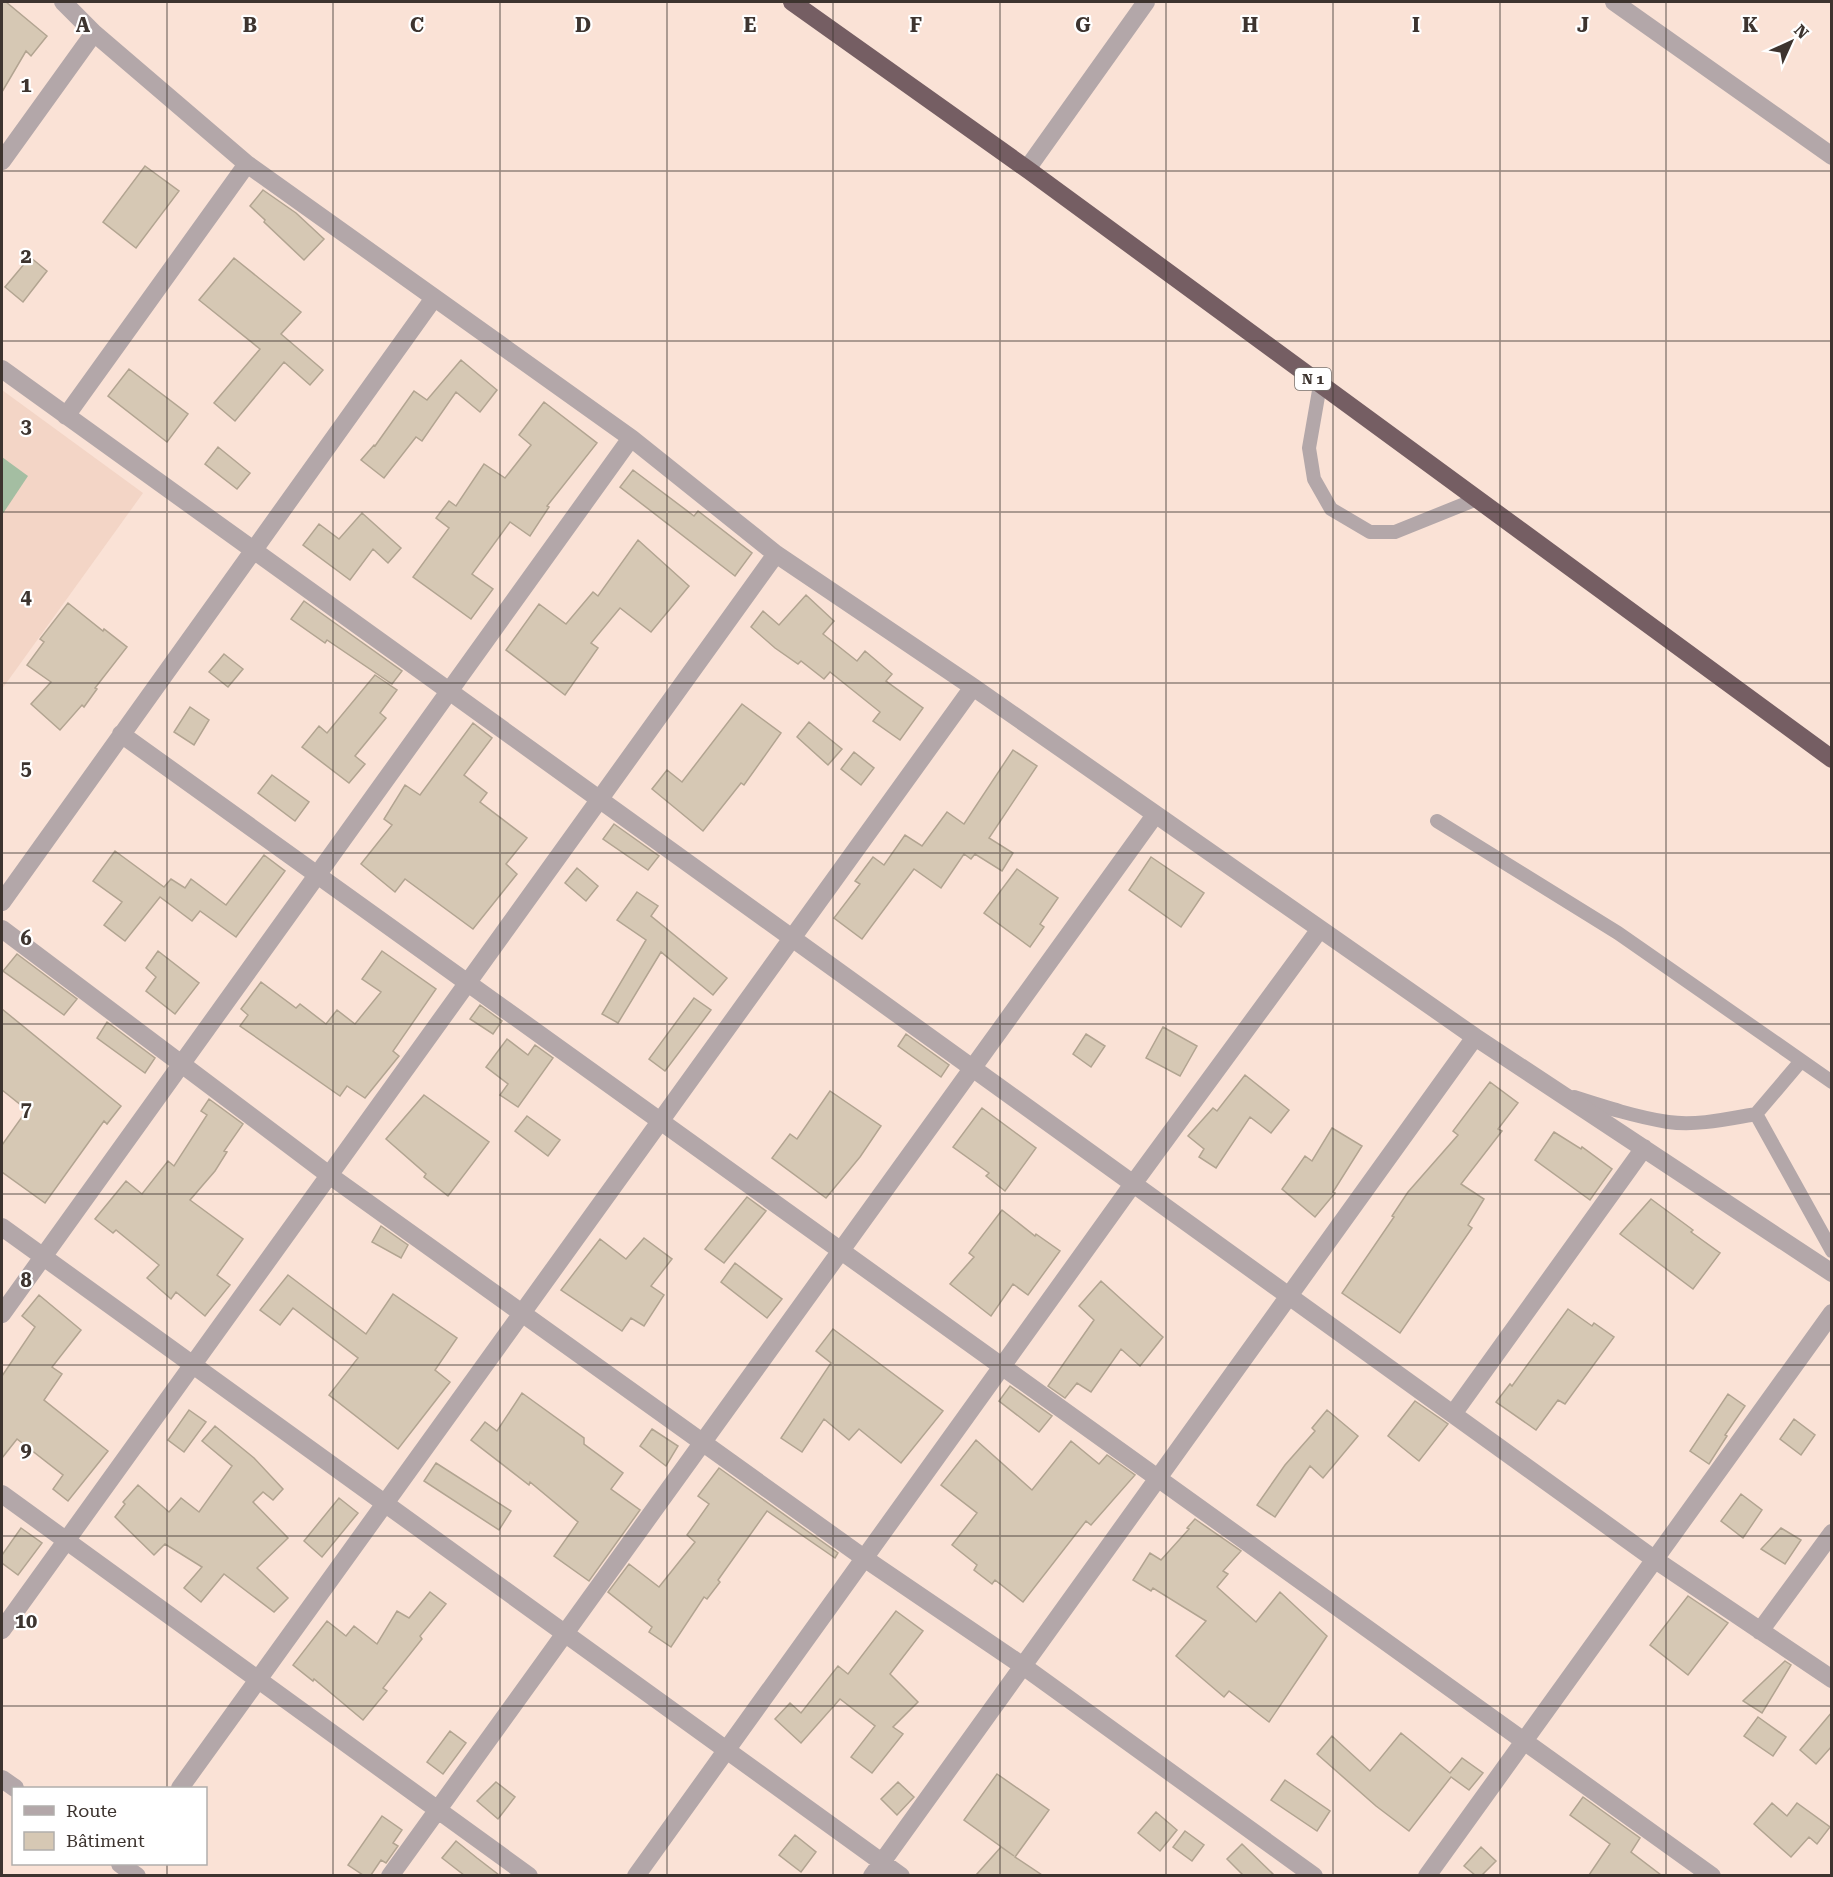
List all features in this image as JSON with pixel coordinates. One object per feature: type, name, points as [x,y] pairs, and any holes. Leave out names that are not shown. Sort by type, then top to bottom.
[{"type":"highway","name":"N 1","points":[[792,2],[1027,169],[1832,759]]},
{"type":"street","points":[[63,2],[93,33],[247,164],[631,438],[776,554],[973,687],[1475,1037],[1832,1273]]},
{"type":"street","points":[[1027,169],[1146,2]]},
{"type":"street","points":[[1614,2],[1832,156]]},
{"type":"street","points":[[2,161],[93,33]]},
{"type":"street","points":[[66,416],[247,164]]},
{"type":"street","points":[[2,902],[434,298]]},
{"type":"street","points":[[2,369],[1654,1559],[1832,1679]]},
{"type":"street","points":[[2,1314],[631,438]]},
{"type":"street","points":[[2,1630],[776,554]]},
{"type":"street","points":[[181,1787],[662,1122],[973,687]]},
{"type":"street","points":[[122,734],[1712,1875]]},
{"type":"street","points":[[390,1875],[1155,815]]},
{"type":"street","points":[[2,929],[329,1175],[864,1558],[1023,1666],[1314,1875]]},
{"type":"street","points":[[636,1875],[1133,1184],[1320,929]]},
{"type":"street","points":[[877,1869],[1475,1037]]},
{"type":"street","points":[[1453,1414],[1644,1148]]},
{"type":"street","points":[[2,1227],[726,1749],[877,1869],[901,1875]]},
{"type":"street","points":[[1427,1875],[1832,1313]]},
{"type":"street","points":[[2,1494],[529,1875]]},
{"type":"street","points":[[1760,1631],[1832,1533]]},
{"type":"lane","points":[[1320,385],[1309,448],[1314,479],[1331,509],[1370,532],[1395,532],[1477,499]]},
{"type":"lane","points":[[1437,821],[1618,933],[1832,1082]]},
{"type":"lane","points":[[1560,1093],[1614,1110],[1670,1122],[1712,1122],[1756,1114],[1801,1061]]},
{"type":"lane","points":[[1756,1114],[1832,1251]]},
{"type":"shaded area","points":[[2,390],[143,493],[2,689]]},
{"type":"green space","points":[[2,457],[28,476],[2,515]]},
{"type":"building","points":[[2,2],[6,2],[47,36],[31,56],[26,51],[2,92]]},
{"type":"building","points":[[145,166],[179,191],[136,248],[103,222]]},
{"type":"building","points":[[263,190],[296,213],[324,239],[304,260],[250,206]]},
{"type":"building","points":[[30,257],[47,271],[23,302],[5,287]]},
{"type":"building","points":[[234,258],[301,312],[281,334],[323,370],[310,385],[284,362],[235,421],[214,403],[260,349],[199,300]]},
{"type":"building","points":[[461,360],[497,390],[480,412],[456,392],[422,441],[416,437],[384,478],[361,460],[375,446],[414,391],[427,400]]},
{"type":"building","points":[[129,369],[188,414],[167,442],[108,396]]},
{"type":"building","points":[[544,402],[597,443],[547,506],[549,507],[530,536],[510,522],[472,574],[493,589],[471,619],[413,577],[449,528],[436,518],[449,501],[456,506],[484,464],[505,478],[531,445],[519,435]]},
{"type":"building","points":[[218,447],[250,473],[237,489],[205,464]]},
{"type":"building","points":[[633,470],[694,516],[698,511],[752,553],[735,576],[620,487]]},
{"type":"building","points":[[362,513],[401,548],[388,563],[373,549],[350,580],[303,545],[319,524],[339,539]]},
{"type":"building","points":[[638,540],[689,586],[651,632],[620,608],[591,643],[598,648],[565,695],[506,650],[539,604],[566,624],[593,592],[598,596]]},
{"type":"building","points":[[806,595],[834,621],[823,634],[857,661],[865,651],[892,674],[886,681],[923,708],[900,740],[873,721],[880,712],[830,672],[824,679],[801,661],[798,664],[775,648],[751,627],[763,611],[779,625]]},
{"type":"building","points":[[304,601],[402,671],[392,684],[327,640],[325,643],[291,619]]},
{"type":"building","points":[[68,603],[127,647],[95,688],[97,689],[84,707],[82,705],[60,730],[31,704],[51,682],[27,665],[44,642],[40,639]]},
{"type":"building","points":[[224,654],[243,669],[228,687],[209,672]]},
{"type":"building","points":[[375,675],[397,690],[380,713],[386,718],[355,756],[365,764],[349,783],[302,747],[319,726],[327,733]]},
{"type":"building","points":[[742,704],[781,733],[744,785],[741,783],[703,831],[652,789],[667,770],[682,782]]},
{"type":"building","points":[[190,707],[209,720],[194,745],[174,732]]},
{"type":"building","points":[[809,722],[842,749],[828,765],[797,737]]},
{"type":"building","points":[[473,723],[492,738],[464,775],[487,793],[480,802],[527,838],[506,864],[517,874],[473,929],[405,879],[395,892],[361,864],[392,825],[384,819],[405,785],[420,795]]},
{"type":"building","points":[[1013,750],[1037,766],[989,838],[1013,853],[1002,871],[975,854],[971,859],[964,854],[941,888],[914,869],[862,939],[834,918],[860,884],[855,881],[873,857],[884,865],[905,835],[922,846],[947,812],[964,824]]},
{"type":"building","points":[[854,752],[874,768],[861,785],[841,769]]},
{"type":"building","points":[[272,775],[309,802],[295,821],[258,793]]},
{"type":"building","points":[[614,824],[659,856],[648,870],[603,839]]},
{"type":"building","points":[[115,851],[164,887],[171,879],[185,888],[191,879],[226,905],[264,855],[285,871],[236,937],[200,911],[192,921],[160,897],[125,941],[104,925],[122,902],[93,881]]},
{"type":"building","points":[[1151,857],[1204,893],[1181,927],[1129,890]]},
{"type":"building","points":[[577,868],[598,886],[586,901],[565,883]]},
{"type":"building","points":[[1017,869],[1058,898],[1040,924],[1044,927],[1030,947],[984,913]]},
{"type":"building","points":[[637,892],[658,906],[651,916],[727,978],[713,995],[661,952],[618,1023],[602,1014],[646,940],[617,920]]},
{"type":"building","points":[[158,951],[199,983],[175,1014],[146,991],[156,977],[146,968]]},
{"type":"building","points":[[382,951],[436,989],[393,1051],[399,1056],[365,1098],[347,1086],[340,1096],[240,1026],[248,1015],[241,1009],[261,982],[296,1008],[300,1004],[326,1024],[337,1010],[355,1024],[381,992],[362,979]]},
{"type":"building","points":[[17,954],[77,999],[64,1015],[3,971]]},
{"type":"building","points":[[694,998],[711,1010],[665,1071],[649,1059]]},
{"type":"building","points":[[480,1005],[502,1021],[493,1034],[470,1019]]},
{"type":"building","points":[[2,1009],[121,1106],[107,1124],[104,1121],[45,1203],[2,1172],[2,1145],[27,1110],[2,1090]]},
{"type":"building","points":[[107,1022],[155,1058],[145,1073],[97,1038]]},
{"type":"building","points":[[1163,1027],[1197,1046],[1180,1076],[1146,1058]]},
{"type":"building","points":[[906,1034],[949,1065],[941,1077],[898,1046]]},
{"type":"building","points":[[1086,1034],[1105,1046],[1091,1067],[1073,1054]]},
{"type":"building","points":[[507,1039],[528,1055],[535,1045],[553,1058],[518,1107],[500,1095],[508,1084],[486,1067]]},
{"type":"building","points":[[1245,1075],[1289,1110],[1271,1133],[1250,1117],[1216,1168],[1199,1157],[1204,1149],[1188,1136],[1213,1108],[1217,1111]]},
{"type":"building","points":[[1490,1082],[1518,1103],[1498,1129],[1502,1131],[1461,1184],[1484,1199],[1468,1225],[1472,1228],[1400,1333],[1342,1293],[1394,1217],[1392,1216],[1408,1192],[1458,1135],[1453,1131]]},
{"type":"building","points":[[830,1091],[881,1126],[860,1157],[826,1198],[772,1158],[790,1134],[797,1139]]},
{"type":"building","points":[[424,1095],[489,1142],[448,1196],[424,1177],[426,1174],[386,1139]]},
{"type":"building","points":[[209,1099],[243,1124],[224,1151],[227,1152],[215,1171],[190,1200],[243,1239],[217,1275],[230,1285],[205,1316],[176,1292],[171,1299],[147,1278],[159,1265],[116,1230],[113,1233],[95,1219],[126,1181],[142,1194],[168,1161],[174,1166],[207,1115],[201,1111]]},
{"type":"building","points":[[982,1108],[1036,1148],[1005,1191],[986,1176],[989,1173],[953,1147]]},
{"type":"building","points":[[527,1116],[560,1140],[548,1156],[515,1131]]},
{"type":"building","points":[[1332,1128],[1362,1146],[1333,1192],[1335,1193],[1315,1217],[1282,1189],[1305,1156],[1312,1161]]},
{"type":"building","points":[[1554,1132],[1581,1149],[1582,1147],[1612,1169],[1590,1200],[1535,1160]]},
{"type":"building","points":[[747,1197],[766,1211],[724,1263],[705,1249]]},
{"type":"building","points":[[1651,1199],[1720,1253],[1693,1289],[1620,1234]]},
{"type":"building","points":[[1002,1210],[1035,1236],[1036,1234],[1060,1251],[1028,1295],[1013,1284],[991,1316],[950,1284],[974,1257],[969,1253]]},
{"type":"building","points":[[381,1226],[408,1245],[401,1258],[372,1242]]},
{"type":"building","points":[[644,1238],[672,1259],[651,1286],[664,1295],[644,1326],[631,1318],[622,1331],[561,1290],[600,1239],[626,1259]]},
{"type":"building","points":[[735,1263],[782,1299],[767,1318],[721,1282]]},
{"type":"building","points":[[288,1275],[366,1334],[393,1294],[457,1338],[435,1370],[450,1382],[398,1449],[329,1395],[358,1358],[293,1308],[280,1325],[260,1310]]},
{"type":"building","points":[[1101,1281],[1163,1337],[1140,1366],[1121,1349],[1091,1392],[1077,1383],[1065,1398],[1048,1386],[1094,1320],[1079,1306]]},
{"type":"building","points":[[39,1295],[81,1330],[52,1367],[62,1374],[44,1400],[108,1451],[68,1501],[53,1489],[63,1475],[17,1439],[2,1458],[2,1376],[35,1327],[22,1316]]},
{"type":"building","points":[[1568,1309],[1592,1326],[1594,1323],[1614,1337],[1565,1404],[1558,1400],[1536,1430],[1496,1402],[1510,1384],[1512,1386]]},
{"type":"building","points":[[833,1329],[943,1411],[901,1463],[859,1429],[849,1440],[824,1419],[802,1452],[781,1438],[831,1363],[816,1351]]},
{"type":"building","points":[[1010,1386],[1052,1416],[1039,1432],[999,1401]]},
{"type":"building","points":[[522,1393],[584,1438],[584,1444],[623,1473],[611,1489],[640,1510],[589,1581],[554,1556],[578,1522],[530,1482],[529,1485],[471,1440],[485,1422],[497,1431]]},
{"type":"building","points":[[1728,1394],[1745,1406],[1709,1464],[1690,1451]]},
{"type":"building","points":[[1415,1401],[1448,1424],[1419,1461],[1388,1436]]},
{"type":"building","points":[[189,1410],[206,1422],[184,1452],[168,1440]]},
{"type":"building","points":[[1327,1410],[1358,1436],[1323,1478],[1310,1466],[1275,1517],[1257,1505],[1285,1465],[1315,1431],[1312,1428]]},
{"type":"building","points":[[1794,1419],[1815,1435],[1801,1455],[1780,1439]]},
{"type":"building","points":[[215,1426],[254,1458],[283,1489],[273,1500],[263,1492],[253,1502],[288,1538],[257,1568],[288,1598],[274,1612],[224,1574],[201,1602],[184,1588],[202,1567],[165,1544],[154,1555],[115,1517],[125,1504],[123,1502],[138,1485],[169,1512],[181,1498],[199,1512],[232,1466],[202,1441]]},
{"type":"building","points":[[652,1429],[678,1446],[666,1466],[640,1446]]},
{"type":"building","points":[[976,1440],[1032,1490],[1071,1441],[1099,1464],[1107,1455],[1135,1475],[1091,1525],[1086,1521],[1023,1602],[995,1580],[992,1584],[974,1570],[977,1565],[952,1545],[977,1513],[941,1485]]},
{"type":"building","points":[[436,1463],[511,1511],[499,1530],[424,1481]]},
{"type":"building","points":[[719,1468],[838,1553],[835,1558],[767,1511],[718,1580],[720,1582],[707,1599],[704,1597],[671,1647],[649,1632],[652,1627],[608,1592],[629,1564],[659,1587],[695,1542],[687,1535],[709,1504],[698,1496]]},
{"type":"building","points":[[1741,1494],[1762,1510],[1743,1538],[1721,1521]]},
{"type":"building","points":[[339,1498],[358,1513],[322,1557],[304,1541]]},
{"type":"building","points":[[1195,1519],[1241,1551],[1223,1571],[1228,1574],[1217,1587],[1256,1622],[1280,1592],[1327,1636],[1269,1722],[1229,1691],[1224,1697],[1176,1656],[1206,1621],[1153,1588],[1151,1591],[1133,1580],[1150,1553],[1161,1560]]},
{"type":"building","points":[[21,1528],[42,1543],[18,1575],[2,1563],[2,1555]]},
{"type":"building","points":[[1781,1528],[1801,1540],[1785,1564],[1761,1549]]},
{"type":"building","points":[[430,1592],[446,1604],[420,1636],[422,1639],[383,1688],[387,1691],[363,1720],[314,1679],[313,1681],[293,1665],[327,1621],[346,1636],[354,1626],[377,1644],[397,1611],[409,1618]]},
{"type":"building","points":[[1688,1596],[1728,1623],[1688,1675],[1650,1645]]},
{"type":"building","points":[[896,1611],[923,1631],[890,1674],[918,1702],[893,1727],[903,1734],[872,1773],[851,1757],[875,1726],[840,1699],[801,1743],[775,1719],[790,1703],[801,1713],[838,1666],[848,1674]]},
{"type":"building","points":[[1785,1661],[1791,1665],[1762,1713],[1743,1701]]},
{"type":"building","points":[[1832,1712],[1832,1746],[1816,1764],[1800,1750]]},
{"type":"building","points":[[1758,1717],[1786,1737],[1773,1756],[1744,1736]]},
{"type":"building","points":[[450,1731],[466,1743],[443,1774],[427,1762]]},
{"type":"building","points":[[1401,1733],[1450,1773],[1462,1758],[1483,1773],[1469,1790],[1451,1777],[1409,1831],[1376,1806],[1317,1754],[1332,1736],[1370,1771]]},
{"type":"building","points":[[997,1774],[1049,1810],[1015,1857],[1042,1875],[976,1875],[1001,1847],[1014,1856],[964,1820]]},
{"type":"building","points":[[1285,1780],[1330,1811],[1317,1831],[1271,1800]]},
{"type":"building","points":[[496,1782],[515,1797],[498,1819],[477,1801]]},
{"type":"building","points":[[898,1782],[914,1797],[897,1815],[881,1799]]},
{"type":"building","points":[[1583,1797],[1640,1838],[1631,1852],[1661,1875],[1589,1875],[1610,1844],[1570,1815]]},
{"type":"building","points":[[1772,1803],[1787,1816],[1797,1803],[1830,1827],[1817,1844],[1809,1837],[1791,1857],[1754,1824]]},
{"type":"building","points":[[1156,1812],[1177,1830],[1160,1851],[1138,1833]]},
{"type":"building","points":[[382,1816],[402,1830],[393,1843],[398,1846],[386,1863],[381,1860],[371,1875],[363,1875],[348,1865]]},
{"type":"building","points":[[1185,1831],[1204,1845],[1192,1861],[1173,1847]]},
{"type":"building","points":[[795,1835],[816,1852],[801,1872],[779,1855]]},
{"type":"building","points":[[456,1841],[499,1875],[464,1875],[442,1858]]},
{"type":"building","points":[[1242,1844],[1274,1875],[1243,1875],[1227,1859]]},
{"type":"building","points":[[1481,1847],[1496,1861],[1482,1875],[1475,1875],[1464,1866]]}]
